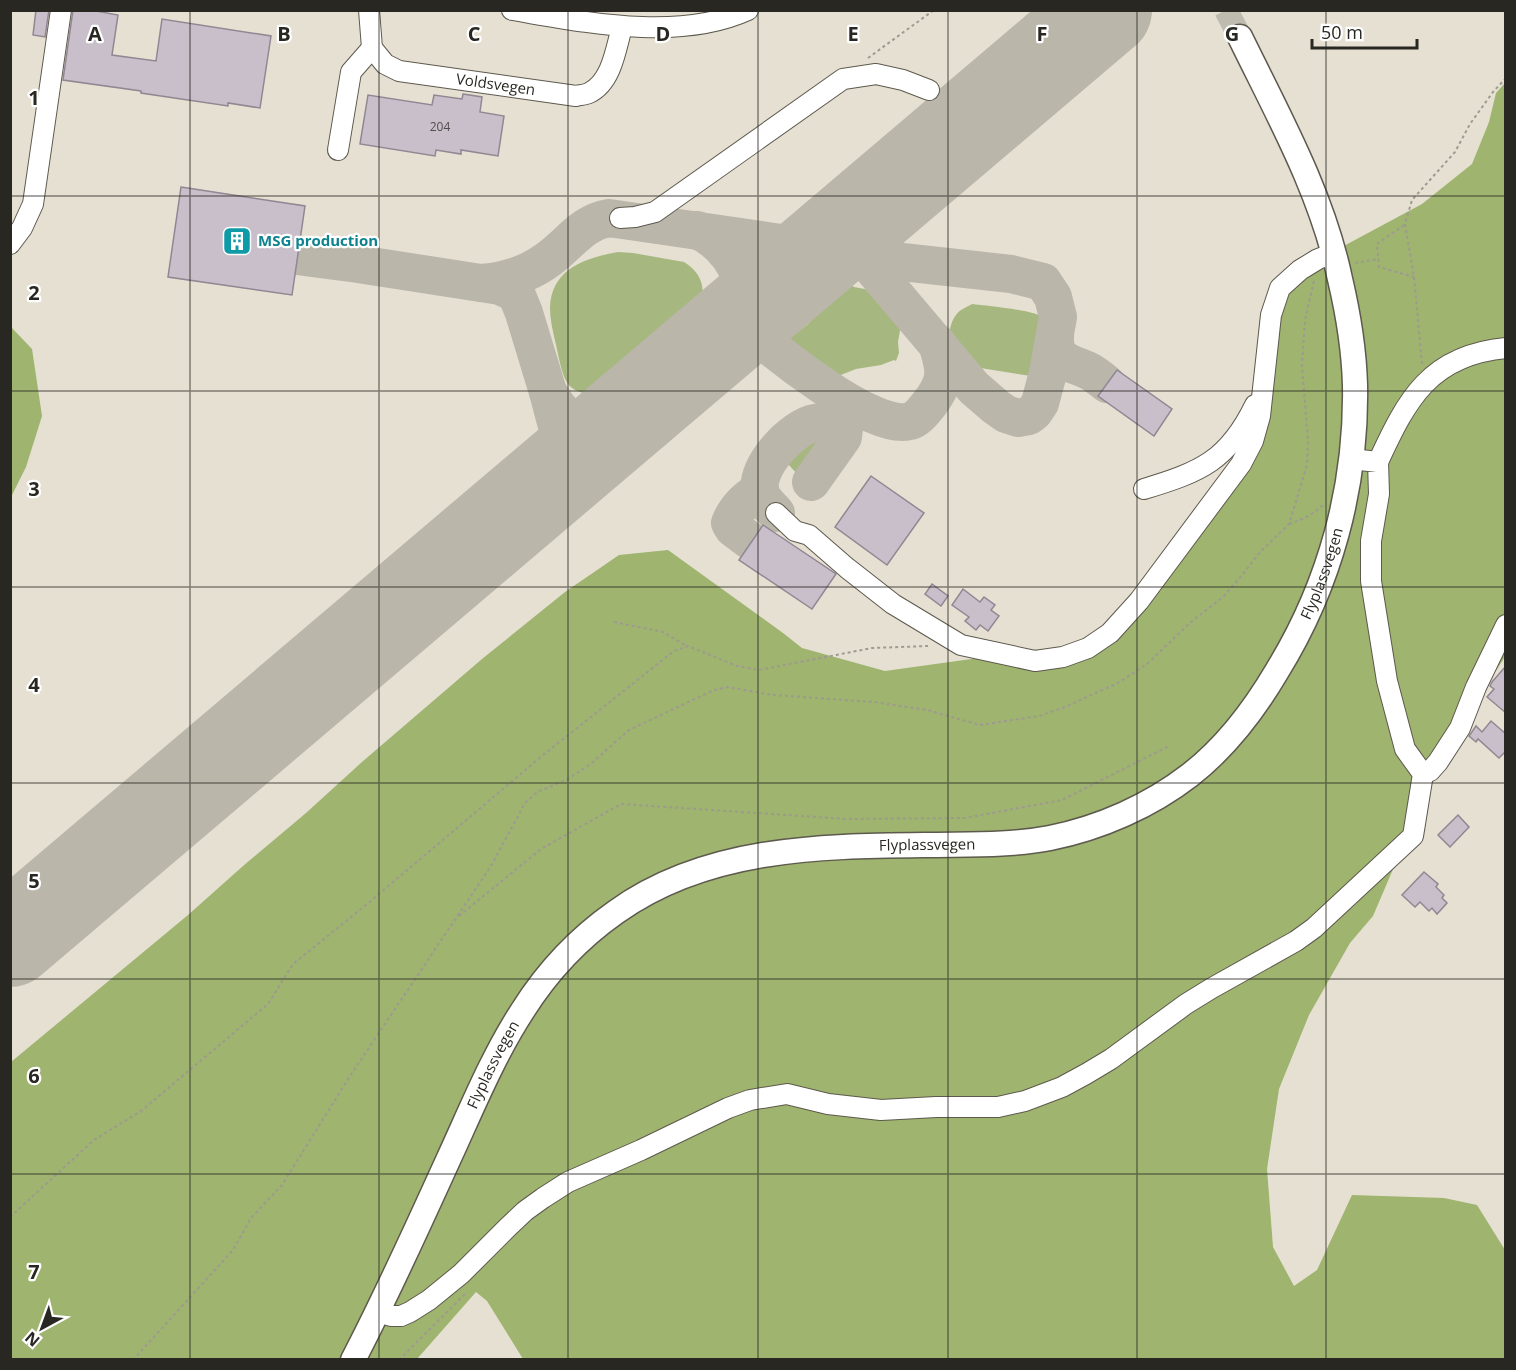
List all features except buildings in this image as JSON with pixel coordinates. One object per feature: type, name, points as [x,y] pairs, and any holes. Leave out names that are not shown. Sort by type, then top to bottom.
[{"type":"main road","name":"Flyplassvegen","points":[[353,1359],[378,1312],[512,1027],[524,1007],[555,967],[592,930],[622,908],[660,886],[703,869],[775,852],[864,845],[999,844],[1025,842],[1079,831],[1127,813],[1190,775],[1218,750],[1257,704],[1304,624],[1339,528],[1351,459],[1355,384],[1348,322],[1310,185],[1240,38]]},
{"type":"street","points":[[10,244],[22,228],[33,204],[61,10]]},
{"type":"street","points":[[338,150],[351,72],[372,48],[369,10]]},
{"type":"street","points":[[512,10],[622,27],[684,26],[708,23],[734,17],[748,10]]},
{"type":"street","name":"Voldsvegen","points":[[372,48],[385,64],[399,71],[576,96],[588,94],[604,80],[622,27]]},
{"type":"street","points":[[620,218],[655,212],[843,79],[876,74],[903,80],[929,90]]},
{"type":"street","points":[[776,513],[795,531],[811,534],[893,604],[960,645],[1035,661],[1063,657],[1088,648],[1110,633],[1139,600],[1241,464],[1253,441],[1260,416],[1271,315],[1280,288],[1300,270],[1330,259]]},
{"type":"street","points":[[378,1312],[401,1316],[429,1300],[461,1274],[525,1211],[568,1182],[728,1108],[750,1100],[787,1094],[828,1104],[880,1110],[998,1107],[1025,1101],[1062,1087],[1111,1059],[1169,1016],[1212,988],[1296,941],[1314,928],[1413,836],[1423,774],[1405,749],[1387,681],[1371,581],[1371,541],[1379,494],[1378,462],[1405,408],[1419,388],[1434,374],[1462,358],[1488,350],[1506,348]]},
{"type":"street","points":[[1144,489],[1182,477],[1226,451],[1246,423],[1263,389]]},
{"type":"street","points":[[1351,459],[1378,462]]},
{"type":"street","points":[[1423,774],[1430,771],[1438,762],[1460,728],[1476,687],[1506,625]]},
{"type":"path","points":[[864,60],[934,10]]},
{"type":"path","points":[[1419,388],[1422,360],[1414,277],[1405,224],[1412,200],[1455,152],[1470,124],[1506,78]]},
{"type":"path","points":[[1405,224],[1377,244],[1379,267],[1414,277]]},
{"type":"path","points":[[1289,524],[1307,465],[1308,440],[1302,366],[1304,327],[1330,259],[1378,259]]},
{"type":"path","points":[[133,1359],[233,1250],[251,1218],[282,1185],[350,1076],[491,866],[525,803],[537,792],[568,779],[629,730],[714,690],[729,687],[773,695],[874,702],[927,710],[980,726],[1039,716],[1065,707],[1118,683],[1147,664],[1191,622],[1222,597],[1244,574],[1260,552],[1289,524],[1305,519],[1336,492],[1347,486]]},
{"type":"path","points":[[614,622],[663,632],[688,646],[737,666],[759,670],[872,648],[927,646]]},
{"type":"path","points":[[10,1217],[94,1140],[141,1111],[268,1004],[293,964],[543,755],[674,651],[688,646]]},
{"type":"path","points":[[456,917],[541,849],[621,804],[847,819],[965,818],[1062,800],[1169,746]]},
{"type":"path","points":[[399,1359],[471,1288]]},
{"type":"green space","points":[[1505,83],[1505,657],[1470,709],[1432,778],[1373,916],[1350,943],[1309,1015],[1279,1089],[1267,1169],[1273,1247],[1294,1286],[1317,1270],[1352,1195],[1444,1198],[1477,1205],[1505,1250],[1505,1359],[523,1359],[487,1301],[476,1292],[417,1359],[11,1360],[11,1062],[188,915],[482,659],[565,592],[619,555],[668,550],[802,648],[885,671],[993,656],[1085,657],[1245,445],[1273,284],[1422,204],[1472,164],[1489,122],[1496,93]]},
{"type":"green space","points":[[618,252],[684,262],[692,268],[701,281],[702,296],[697,311],[691,319],[619,381],[594,393],[583,393],[568,384],[562,370],[553,334],[550,308],[552,295],[556,284],[572,268],[582,262]]},
{"type":"green space","points":[[845,281],[854,287],[870,290],[882,296],[902,319],[898,342],[899,353],[896,361],[856,369],[833,378],[793,351],[785,335],[791,337],[807,325]]},
{"type":"green space","points":[[972,304],[1033,313],[1046,319],[1039,362],[1031,376],[974,367],[955,354],[949,340],[952,322],[959,312]]},
{"type":"green space","points":[[11,327],[32,349],[42,416],[26,467],[11,497]]},
{"type":"green space","points":[[807,435],[821,441],[798,475],[787,460]]},
{"type":"taxiway","points":[[481,283],[511,278],[529,271],[555,254],[586,227],[609,218],[798,245],[846,247],[857,251],[862,256],[884,260],[1011,274],[1043,282],[1053,297],[1058,317],[1048,373],[1040,403],[1034,412],[1029,416],[1018,418],[1006,414],[974,388],[862,256],[857,235],[865,215]]},
{"type":"taxiway","points":[[697,230],[715,241],[735,266],[742,286],[740,321],[796,367],[847,401],[872,414],[893,421],[910,421],[921,414],[936,395],[942,381],[942,360],[937,343]]},
{"type":"taxiway","points":[[297,256],[500,286],[516,293],[524,313],[559,434],[554,464],[546,480],[531,498]]},
{"type":"taxiway","points":[[1055,336],[1055,344],[1060,356],[1107,384]]},
{"type":"taxiway","points":[[548,392],[566,415],[584,421],[593,422],[612,418],[639,406]]},
{"type":"taxiway","points":[[776,513],[762,497],[760,481],[763,471],[777,449],[796,432],[815,423],[828,423],[844,428],[843,437],[811,482]]},
{"type":"taxiway","points":[[749,540],[730,523],[742,504],[760,490]]},
{"type":"runway","points":[[10,940],[1105,10]]},
{"type":"tunnel","points":[[1226,10],[1240,37]]},
{"type":"place","name":"MSG production","points":[[237,241]]}]
